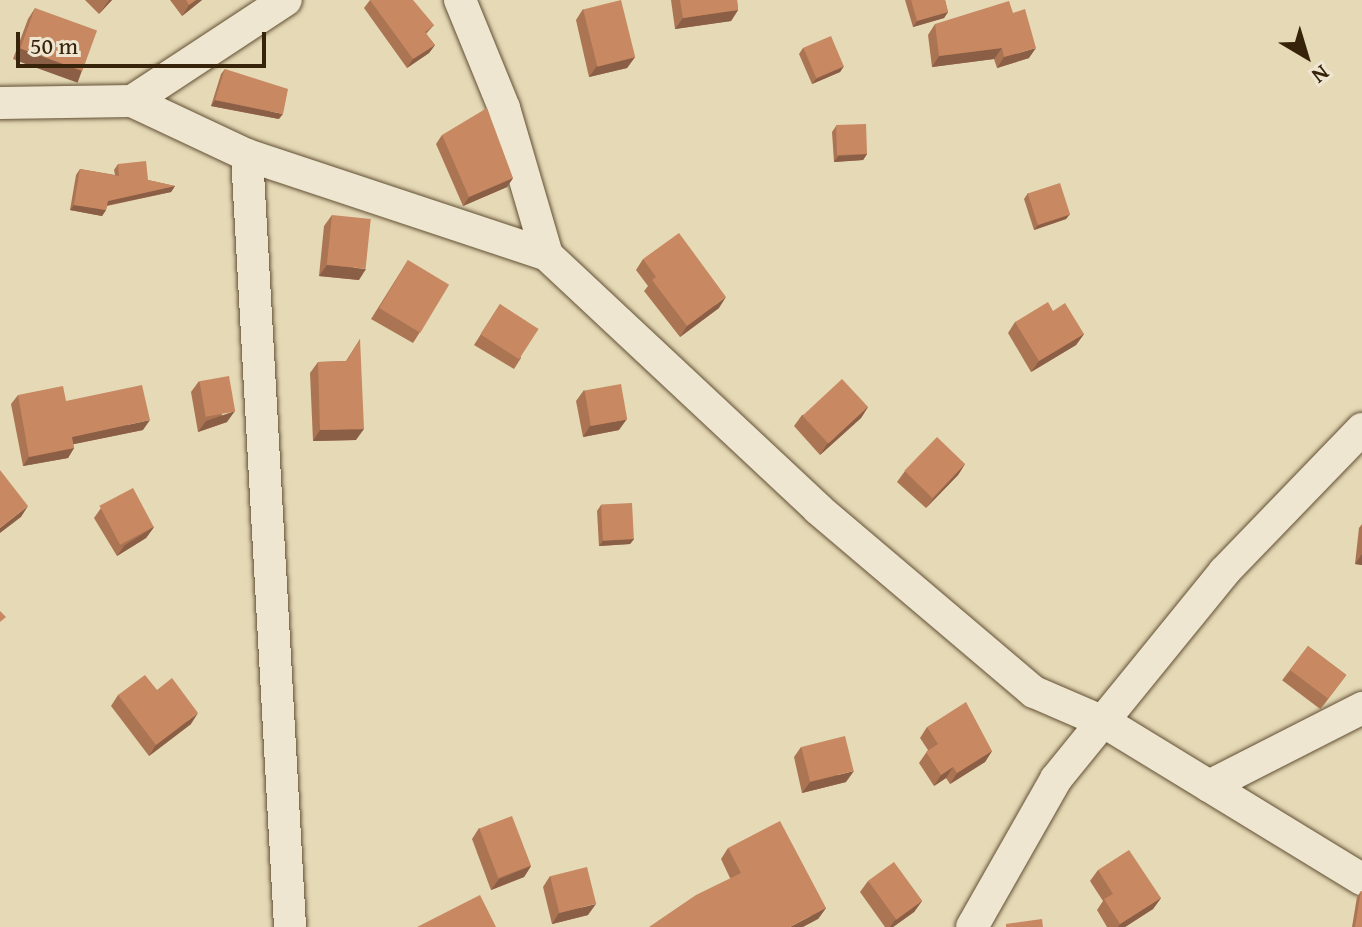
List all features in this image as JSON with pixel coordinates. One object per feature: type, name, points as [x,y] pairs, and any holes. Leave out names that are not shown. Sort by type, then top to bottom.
[{"type":"street","points":[[132,101],[286,0]]},
{"type":"street","points":[[460,0],[504,108],[547,255]]},
{"type":"street","points":[[0,103],[132,101],[247,155],[547,255],[818,509],[1034,692],[1106,723],[1362,879]]},
{"type":"street","points":[[247,155],[290,927]]},
{"type":"street","points":[[972,927],[1056,779],[1106,723],[1224,572],[1362,429]]},
{"type":"street","points":[[1209,786],[1362,708]]},
{"type":"building","points":[[370,0],[413,0],[434,25],[425,32],[435,45],[413,59]]},
{"type":"building","points":[[621,0],[635,57],[597,67],[583,9]]},
{"type":"building","points":[[680,0],[737,0],[738,10],[683,18]]},
{"type":"building","points":[[911,0],[945,0],[948,12],[917,21]]},
{"type":"building","points":[[1009,1],[1013,13],[1025,9],[1036,48],[1004,57],[1002,48],[939,56],[935,24]]},
{"type":"building","points":[[35,8],[97,31],[82,71],[20,48]]},
{"type":"building","points":[[831,36],[844,66],[816,78],[803,48]]},
{"type":"building","points":[[225,69],[288,89],[283,114],[215,100]]},
{"type":"building","points":[[487,108],[513,178],[469,197],[442,135]]},
{"type":"building","points":[[866,124],[867,154],[837,155],[836,125]]},
{"type":"building","points":[[146,161],[148,180],[175,186],[108,201],[106,210],[74,205],[80,169],[119,176],[118,164]]},
{"type":"building","points":[[1060,183],[1070,214],[1038,225],[1028,194]]},
{"type":"building","points":[[332,215],[371,219],[366,269],[327,265]]},
{"type":"building","points":[[679,233],[726,297],[687,326],[652,280],[656,277],[643,259]]},
{"type":"building","points":[[408,260],[449,285],[420,333],[379,308]]},
{"type":"building","points":[[1048,302],[1053,311],[1065,303],[1084,334],[1039,361],[1015,322]]},
{"type":"building","points":[[500,304],[539,329],[519,359],[480,334]]},
{"type":"building","points":[[360,339],[364,429],[320,430],[318,362],[347,361]]},
{"type":"building","points":[[229,376],[235,411],[206,417],[199,381]]},
{"type":"building","points":[[842,379],[868,407],[828,444],[803,416]]},
{"type":"building","points":[[621,384],[627,419],[591,426],[585,390]]},
{"type":"building","points":[[142,385],[150,420],[72,437],[74,448],[29,457],[18,395],[63,386],[66,401]]},
{"type":"building","points":[[937,437],[965,464],[932,498],[904,471]]},
{"type":"building","points":[[0,470],[28,506],[0,528]]},
{"type":"building","points":[[133,488],[154,527],[120,545],[99,506]]},
{"type":"building","points":[[632,503],[634,539],[603,541],[601,505]]},
{"type":"building","points":[[1308,646],[1346,675],[1328,699],[1290,670]]},
{"type":"building","points":[[145,675],[157,690],[172,678],[198,713],[156,745],[118,695]]},
{"type":"building","points":[[966,702],[992,751],[957,773],[953,767],[941,775],[926,752],[938,744],[927,727]]},
{"type":"building","points":[[845,736],[854,771],[810,782],[801,747]]},
{"type":"building","points":[[512,816],[531,865],[498,878],[479,829]]},
{"type":"building","points":[[780,821],[826,908],[790,927],[649,927],[696,895],[741,873],[728,848]]},
{"type":"building","points":[[1129,850],[1161,898],[1120,924],[1104,899],[1113,894],[1098,870]]},
{"type":"building","points":[[894,862],[922,901],[896,920],[868,881]]},
{"type":"building","points":[[587,867],[596,904],[559,913],[550,876]]},
{"type":"building","points":[[1361,891],[1362,927],[1355,927]]},
{"type":"building","points":[[480,895],[496,927],[417,927]]},
{"type":"building","points":[[1042,919],[1043,927],[1006,927],[1006,924]]}]
